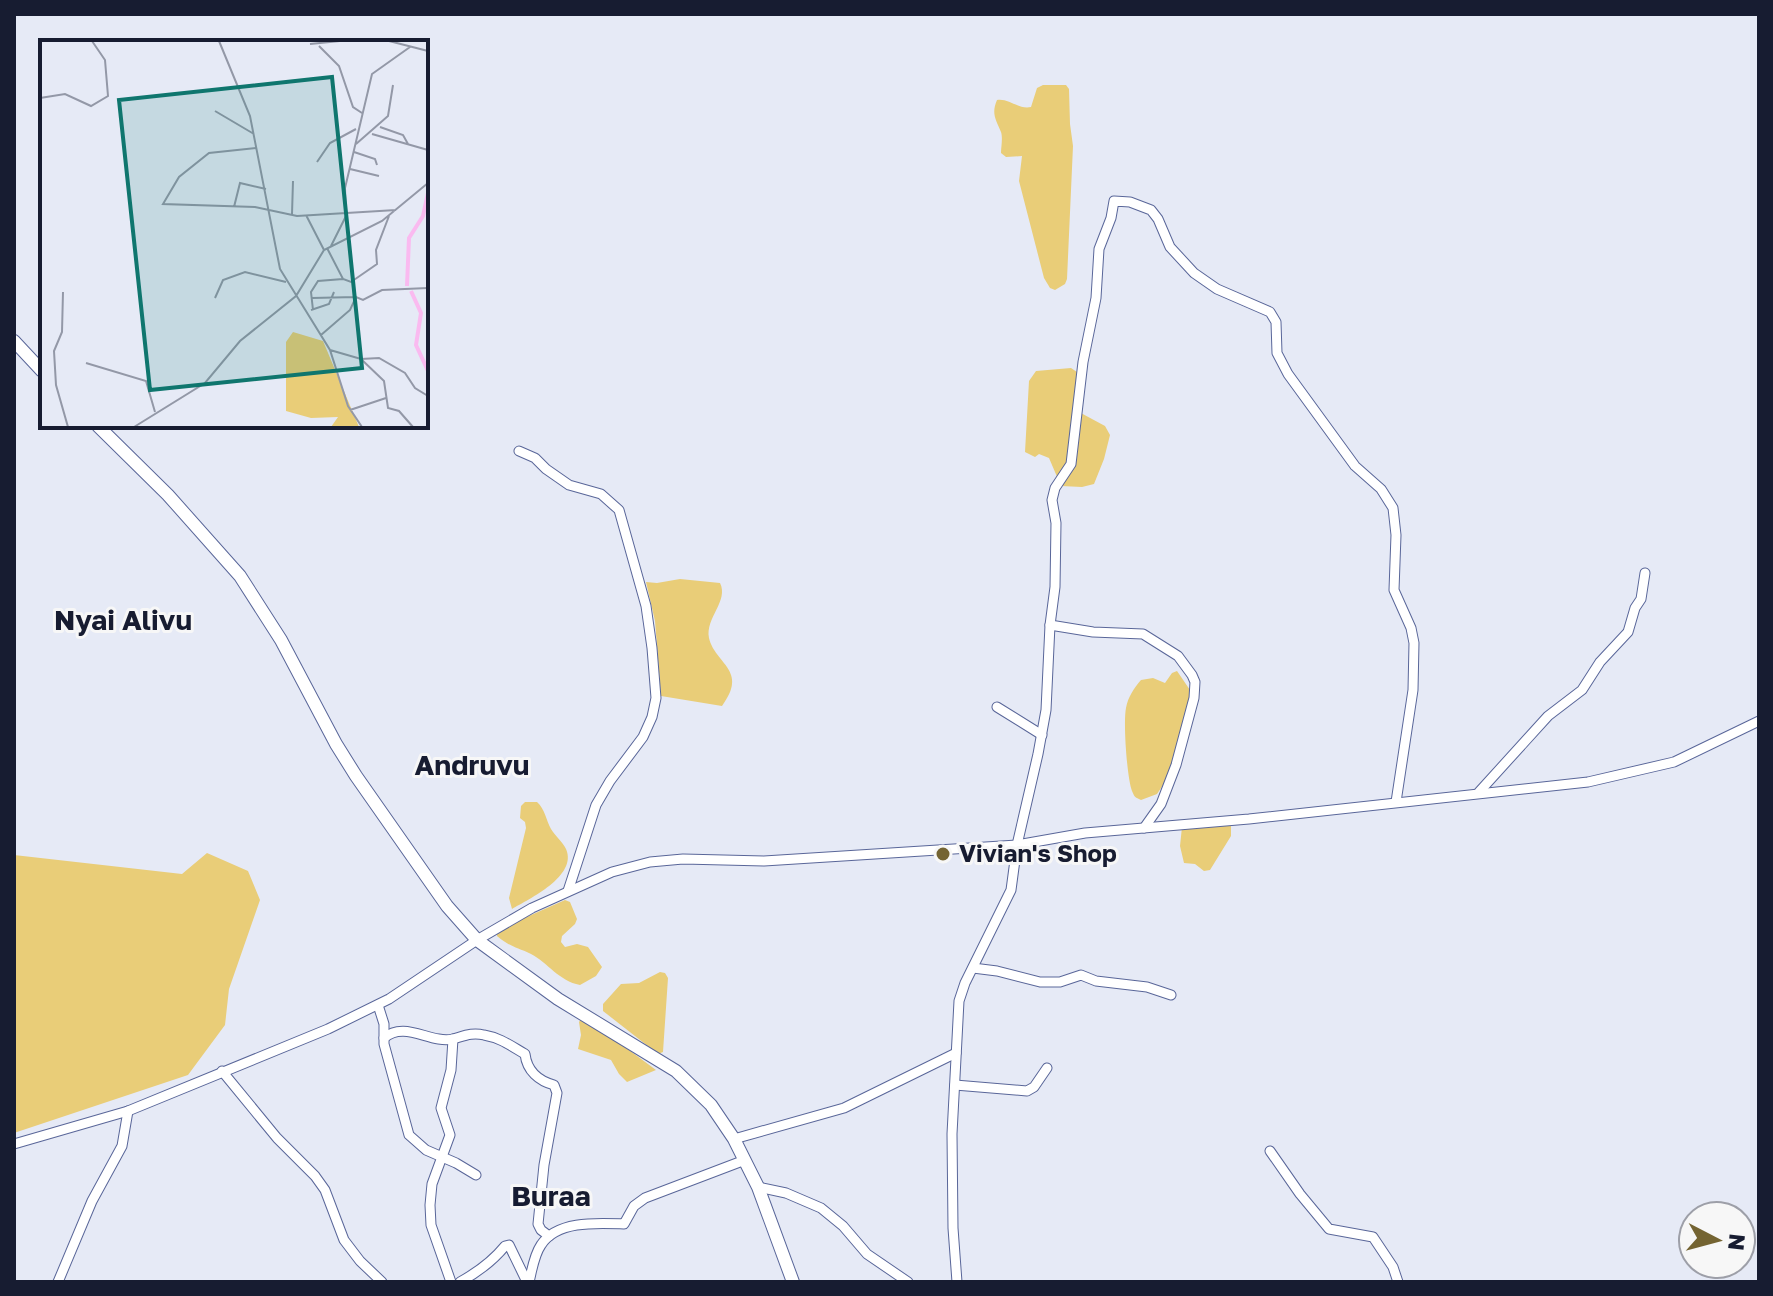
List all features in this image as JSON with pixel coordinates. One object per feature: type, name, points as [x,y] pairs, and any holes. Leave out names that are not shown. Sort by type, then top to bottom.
[{"type":"street","points":[[957,1282],[952,1134],[959,1001],[1007,901],[1014,879],[1017,845],[1042,735],[1055,587],[1056,537],[1052,500],[1055,488],[1068,472],[1072,459],[1083,362],[1097,292],[1099,249],[1114,201],[1130,202],[1151,210],[1170,247],[1194,273],[1217,289],[1270,312],[1276,322],[1277,353],[1288,374],[1355,466],[1381,489],[1393,508],[1396,535],[1394,590],[1411,628],[1414,643],[1413,690],[1396,802]]},
{"type":"street","points":[[14,341],[40,369]]},
{"type":"street","points":[[100,428],[168,495],[240,576],[281,640],[356,776],[447,906],[477,940],[558,999],[676,1071],[711,1105],[734,1139],[758,1187],[793,1282]]},
{"type":"street","points":[[519,451],[535,458],[569,485],[601,494],[619,510],[646,606],[652,648],[656,698],[652,717],[643,737],[596,805],[568,891]]},
{"type":"street","points":[[1479,792],[1548,716],[1582,690],[1600,662],[1628,632],[1641,599],[1645,573]]},
{"type":"street","points":[[1050,625],[1093,632],[1143,634],[1178,656],[1192,675],[1194,698],[1176,765],[1161,804],[1144,828]]},
{"type":"street","points":[[997,707],[1042,735]]},
{"type":"street","points":[[14,1144],[128,1111],[299,1041],[378,1005],[477,940],[568,891],[612,872],[666,860],[776,861],[1017,845],[1056,837],[1588,782],[1657,768],[1759,721]]},
{"type":"street","points":[[973,968],[1040,982],[1060,982],[1081,975],[1096,981],[1147,987],[1171,995]]},
{"type":"street","points":[[378,1005],[382,1010],[384,1038],[409,1135],[420,1146],[476,1175]]},
{"type":"street","points":[[384,1038],[389,1033],[401,1031],[453,1039],[474,1034],[506,1042],[525,1054],[528,1066],[536,1076],[557,1089],[539,1213],[541,1230],[549,1236]]},
{"type":"street","points":[[451,1282],[435,1240],[430,1214],[431,1190],[440,1156],[450,1135],[441,1108],[451,1070],[453,1039]]},
{"type":"street","points":[[734,1139],[844,1108],[956,1053]]},
{"type":"street","points":[[955,1085],[1027,1091],[1039,1082],[1047,1068]]},
{"type":"street","points":[[222,1071],[277,1138],[315,1176],[325,1190],[338,1227],[350,1249],[382,1282]]},
{"type":"street","points":[[58,1282],[92,1201],[122,1146],[128,1111]]},
{"type":"street","points":[[1270,1151],[1329,1229],[1373,1237],[1393,1267],[1398,1282]]},
{"type":"street","points":[[528,1282],[539,1247],[549,1236],[581,1225],[624,1224],[634,1206],[645,1198],[745,1160]]},
{"type":"street","points":[[758,1187],[770,1188],[821,1208],[835,1217],[867,1254],[908,1282]]},
{"type":"street","points":[[460,1282],[476,1274],[509,1245],[528,1282]]},
{"type":"shaded area","points":[[1066,85],[1069,89],[1073,146],[1067,279],[1055,290],[1044,278],[1019,181],[1022,156],[1006,157],[1001,153],[1002,134],[994,113],[997,100],[1031,107],[1037,88]]},
{"type":"shaded area","points":[[1071,368],[1080,374],[1079,412],[1105,426],[1110,435],[1094,484],[1082,487],[1061,486],[1049,458],[1039,454],[1035,457],[1025,452],[1029,381],[1036,371]]},
{"type":"shaded area","points":[[680,579],[720,583],[722,596],[710,624],[709,638],[731,676],[729,694],[722,706],[661,696],[655,621],[646,582]]},
{"type":"shaded area","points":[[1177,671],[1190,690],[1190,701],[1169,776],[1157,794],[1141,800],[1135,797],[1130,784],[1125,725],[1127,704],[1141,680],[1153,678],[1165,683]]},
{"type":"shaded area","points":[[525,802],[540,805],[551,829],[565,846],[568,859],[559,877],[540,893],[512,909],[509,898],[526,828],[520,818],[521,806]]},
{"type":"shaded area","points":[[1231,824],[1231,836],[1210,870],[1204,871],[1195,864],[1184,863],[1180,846],[1182,827]]},
{"type":"shaded area","points":[[207,853],[248,871],[260,900],[229,989],[225,1025],[188,1075],[14,1133],[14,855],[182,874]]},
{"type":"shaded area","points":[[565,900],[570,902],[577,919],[562,936],[561,942],[565,947],[577,944],[588,947],[602,967],[596,976],[580,985],[566,980],[531,954],[497,936],[497,930]]},
{"type":"shaded area","points":[[660,972],[668,978],[663,1052],[658,1054],[603,1011],[603,1004],[621,984],[639,983]]},
{"type":"shaded area","points":[[583,1016],[656,1070],[627,1082],[611,1060],[578,1049],[581,1035],[579,1022]]},
{"type":"place","name":"Vivian's Shop","points":[[943,854]]},
{"type":"district","name":"Nyai Alivu","points":[[123,620]]},
{"type":"district","name":"Andruvu","points":[[472,765]]},
{"type":"district","name":"Buraa","points":[[551,1196]]}]
